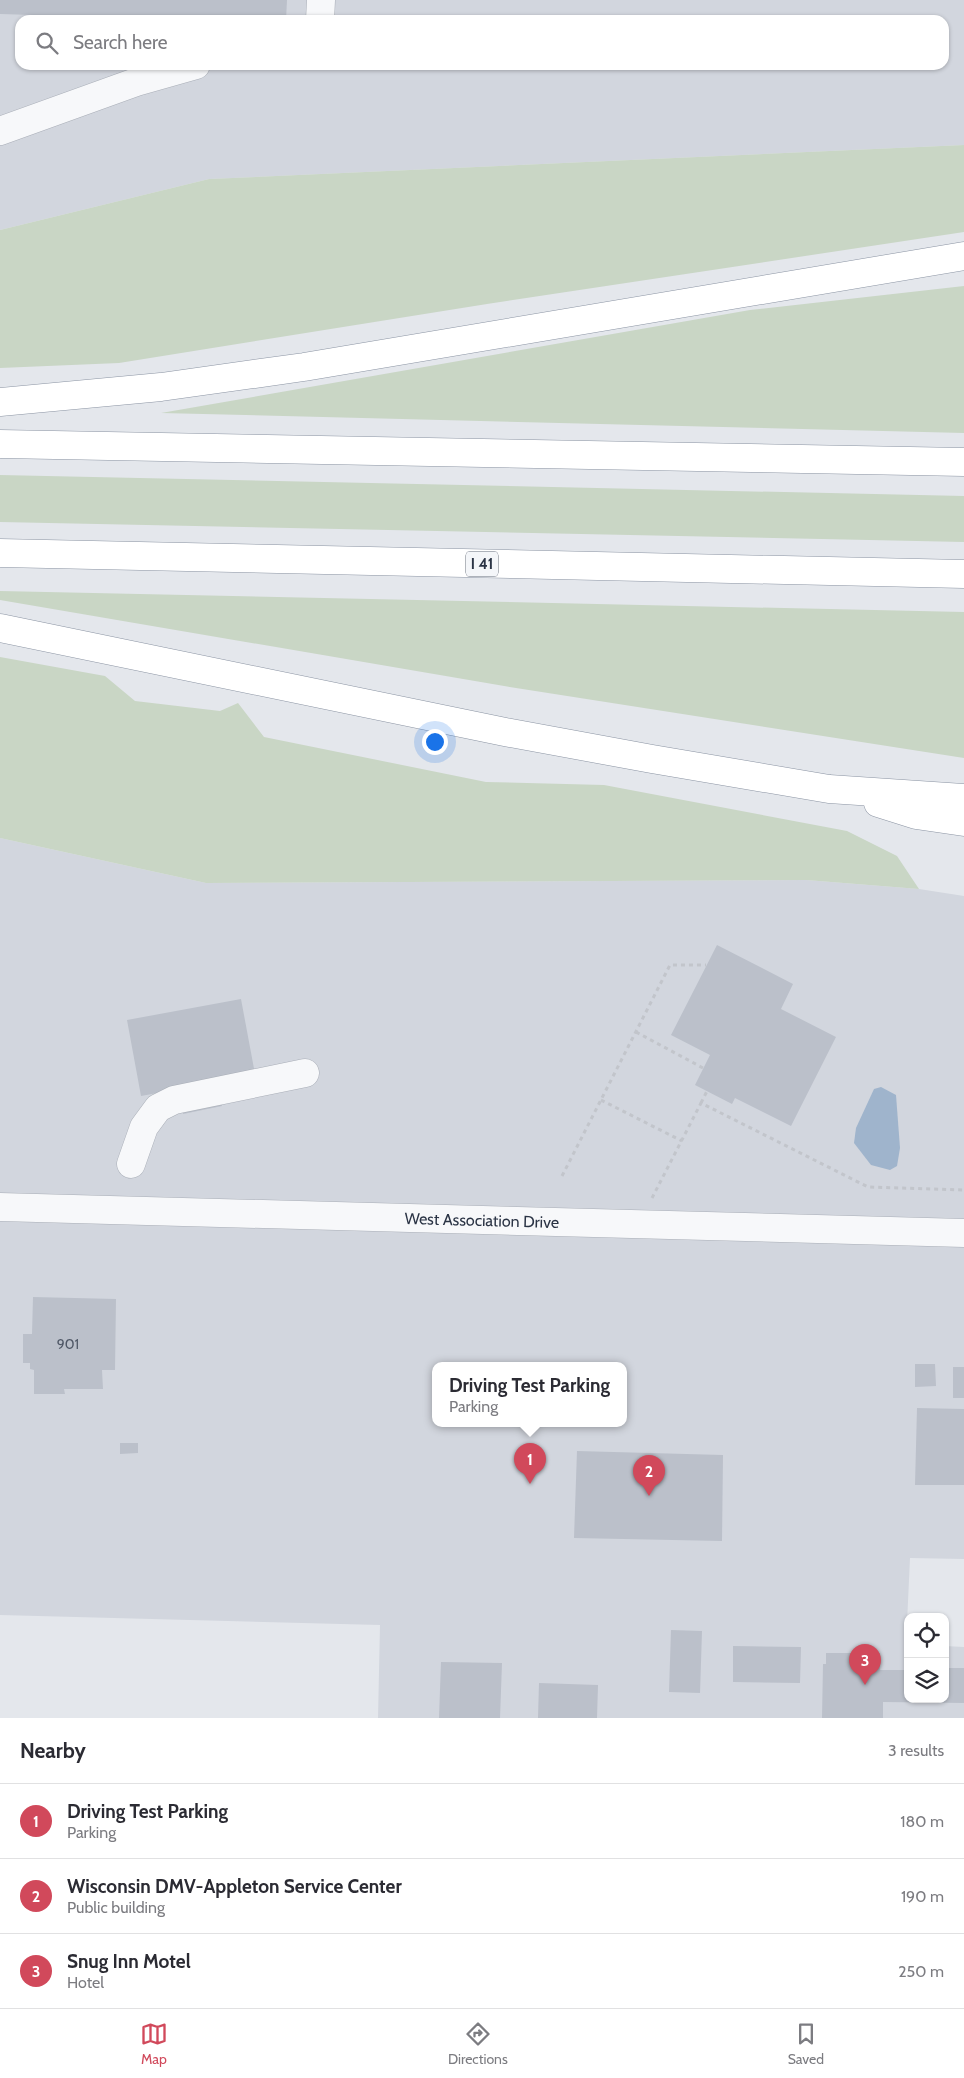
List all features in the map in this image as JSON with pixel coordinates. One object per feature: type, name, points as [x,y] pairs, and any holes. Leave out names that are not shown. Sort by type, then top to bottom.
[{"type":"highway","points":[[0,402],[161,387],[304,367],[964,256]]},
{"type":"highway","points":[[0,444],[964,462]]},
{"type":"highway","name":"I 41","points":[[0,553],[964,574]]},
{"type":"highway","points":[[0,628],[505,732],[829,789],[916,814],[964,822]]},
{"type":"highway","points":[[829,789],[964,798]]},
{"type":"street","points":[[320,15],[321,0]]},
{"type":"street","points":[[0,130],[136,82],[178,70]]},
{"type":"street","points":[[131,1164],[144,1127],[158,1108],[174,1100],[305,1073]]},
{"type":"street","name":"West Association Drive","points":[[0,1207],[964,1233]]},
{"type":"path","points":[[562,1176],[670,965],[706,965]]},
{"type":"path","points":[[636,1032],[703,1068]]},
{"type":"path","points":[[638,1224],[707,1091]]},
{"type":"path","points":[[601,1100],[682,1141]]},
{"type":"path","points":[[701,1103],[868,1187],[964,1190]]},
{"type":"shaded area","points":[[0,0],[964,0],[964,145],[209,179],[0,230]]},
{"type":"shaded area","points":[[0,838],[206,883],[806,880],[919,889],[964,896],[964,1559],[910,1558],[907,1613],[904,1613],[904,1703],[949,1703],[949,1646],[964,1647],[964,1718],[378,1718],[380,1625],[0,1615]]},
{"type":"green space","points":[[964,145],[964,232],[487,304],[119,363],[0,368],[0,230],[209,179]]},
{"type":"green space","points":[[964,286],[964,433],[161,413],[750,310]]},
{"type":"green space","points":[[0,475],[964,496],[964,542],[0,522]]},
{"type":"green space","points":[[0,591],[964,612],[964,758],[516,688],[0,600]]},
{"type":"green space","points":[[0,657],[105,676],[135,701],[220,711],[238,703],[264,737],[486,782],[604,785],[847,831],[897,856],[919,889],[806,880],[206,883],[0,838]]},
{"type":"water","points":[[881,1087],[896,1095],[900,1148],[897,1166],[890,1170],[871,1165],[854,1143],[856,1128],[874,1089]]},
{"type":"building","points":[[0,0],[287,0],[286,15],[0,14]]},
{"type":"building","points":[[717,945],[793,984],[781,1009],[836,1037],[791,1126],[735,1098],[732,1104],[695,1085],[710,1055],[671,1035]]},
{"type":"building","points":[[241,999],[255,1074],[217,1081],[222,1106],[183,1114],[179,1089],[141,1096],[127,1020]]},
{"type":"building","points":[[33,1297],[116,1299],[115,1370],[102,1370],[103,1389],[64,1389],[65,1394],[34,1394],[34,1370],[30,1369],[30,1363],[23,1363],[23,1334],[32,1334]]},
{"type":"building","points":[[915,1364],[935,1364],[936,1386],[915,1387]]},
{"type":"building","points":[[953,1367],[964,1367],[964,1398],[953,1398]]},
{"type":"building","points":[[917,1408],[964,1409],[964,1485],[915,1485]]},
{"type":"building","points":[[120,1443],[138,1443],[138,1453],[120,1454]]},
{"type":"building","points":[[577,1451],[723,1455],[722,1541],[574,1538]]},
{"type":"building","points":[[671,1630],[702,1631],[700,1693],[669,1692]]},
{"type":"building","points":[[733,1646],[801,1647],[800,1683],[733,1682]]},
{"type":"building","points":[[826,1653],[880,1653],[880,1670],[904,1670],[904,1702],[883,1702],[883,1718],[822,1718],[823,1664],[826,1664]]},
{"type":"building","points":[[441,1662],[502,1663],[500,1718],[439,1718]]},
{"type":"building","points":[[949,1668],[964,1668],[964,1703],[949,1703]]},
{"type":"building","points":[[539,1683],[598,1685],[597,1718],[538,1718]]},
{"type":"place","name":"Driving Test Parking","points":[[530,1484]]},
{"type":"place","name":"Wisconsin DMV-Appleton Service Center","points":[[649,1496]]},
{"type":"place","name":"Snug Inn Motel","points":[[865,1685]]}]
